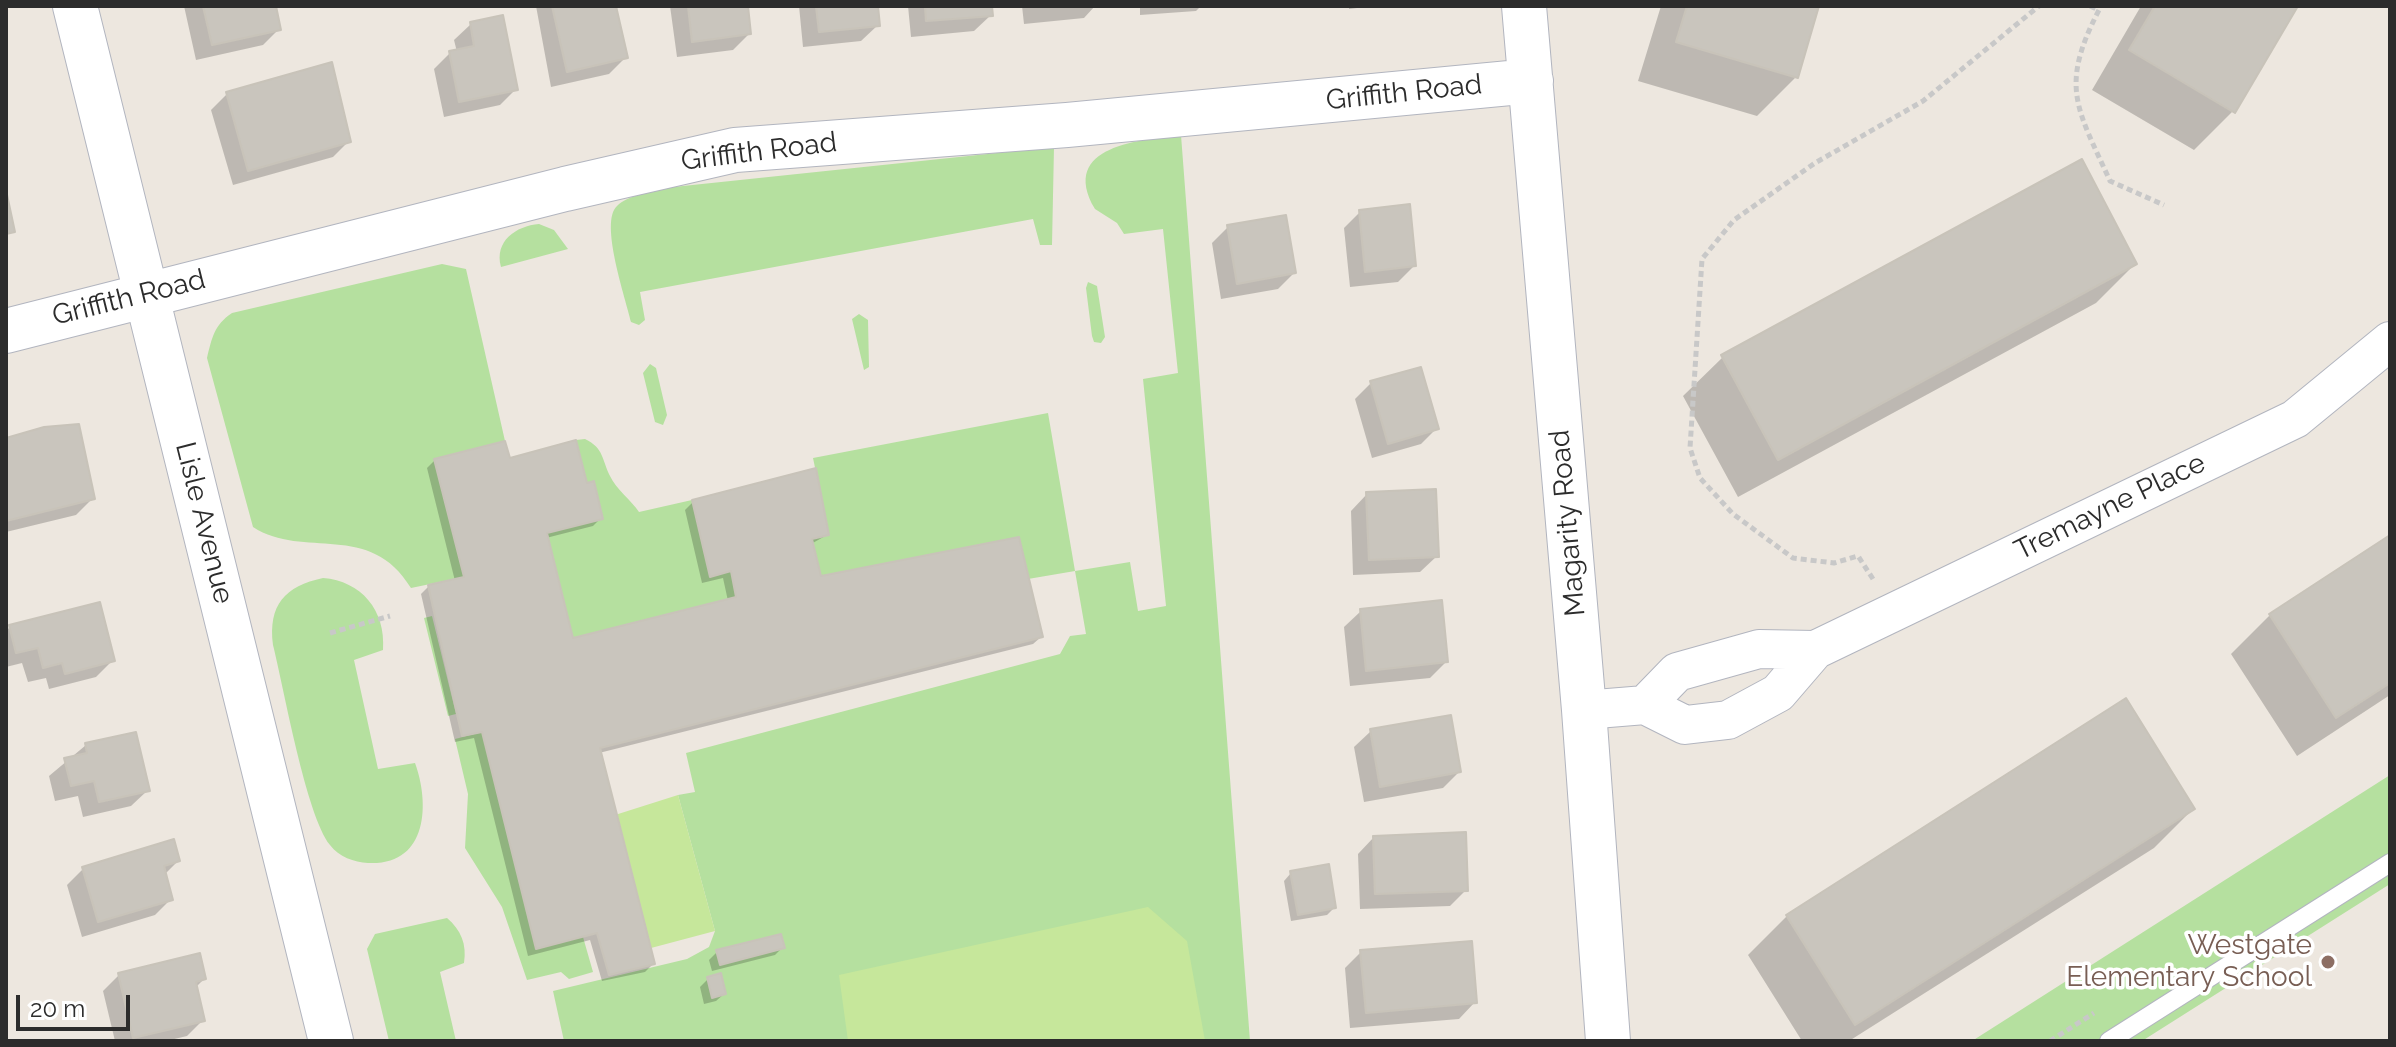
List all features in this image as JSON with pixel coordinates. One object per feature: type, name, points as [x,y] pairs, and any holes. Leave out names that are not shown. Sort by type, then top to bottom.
[{"type":"street","name":"Lisle Avenue","points":[[75,6],[331,1041]]},
{"type":"street","name":"Magarity Road","points":[[1524,6],[1584,710],[1608,1041]]},
{"type":"street","name":"Griffith Road","points":[[6,331],[735,150],[1067,125],[1531,81]]},
{"type":"street","name":"Tremayne Place","points":[[1815,650],[1759,649],[1677,672],[1645,705],[1685,725],[1728,720],[1778,693],[1815,650],[2295,419],[2390,341]]},
{"type":"street","points":[[1584,710],[1645,705]]},
{"type":"lane","points":[[2109,1041],[2390,863]]},
{"type":"path","points":[[1894,610],[1858,556],[1834,563],[1793,558],[1733,514],[1700,478],[1690,448],[1702,259],[1734,220],[1815,163],[1923,101],[2039,6]]},
{"type":"path","points":[[2090,6],[2099,10],[2079,48],[2078,108],[2110,181],[2164,205]]},
{"type":"path","points":[[330,633],[390,616]]},
{"type":"green space","points":[[1181,135],[1250,1041],[564,1041],[553,991],[687,959],[709,947],[715,931],[678,795],[695,792],[686,753],[1060,654],[1070,636],[1086,634],[1075,571],[1130,562],[1138,611],[1166,606],[1143,379],[1178,373],[1163,229],[1124,234],[1117,223],[1095,209],[1086,188],[1087,171],[1096,159],[1110,150]]},
{"type":"green space","points":[[1054,147],[1052,245],[1040,245],[1033,219],[640,292],[645,320],[639,325],[631,322],[615,261],[611,228],[612,215],[617,206],[633,197],[664,188]]},
{"type":"green space","points":[[539,224],[554,230],[568,249],[501,267],[501,250],[509,236],[522,228]]},
{"type":"green space","points":[[442,264],[466,269],[505,441],[434,459],[464,577],[411,588],[395,567],[376,554],[336,544],[293,541],[253,527],[207,358],[217,327],[232,313]]},
{"type":"green space","points":[[1088,282],[1097,286],[1105,337],[1101,343],[1094,342],[1092,336],[1086,288]]},
{"type":"green space","points":[[859,314],[868,320],[869,367],[864,370],[852,319]]},
{"type":"green space","points":[[650,364],[656,368],[667,415],[663,425],[655,422],[643,373]]},
{"type":"green space","points":[[1048,413],[1075,571],[1028,579],[1019,537],[821,576],[812,539],[829,535],[813,458]]},
{"type":"green space","points":[[585,439],[599,450],[613,481],[639,512],[692,500],[710,576],[731,571],[736,597],[573,638],[547,533],[603,519],[594,481],[587,483],[576,440]]},
{"type":"green space","points":[[323,578],[337,580],[359,592],[375,610],[380,622],[383,650],[354,660],[378,769],[415,763],[420,779],[423,813],[420,830],[403,854],[388,861],[368,863],[352,860],[330,845],[321,830],[304,780],[290,720],[273,645],[273,619],[289,592]]},
{"type":"green space","points":[[432,616],[456,714],[448,716],[424,618]]},
{"type":"green space","points":[[482,732],[536,949],[583,937],[593,972],[569,979],[561,972],[527,980],[502,907],[465,848],[468,794],[455,739]]},
{"type":"green space","points":[[2390,775],[2390,884],[2142,1041],[1972,1041]]},
{"type":"green space","points":[[678,795],[715,931],[651,948],[615,815]]},
{"type":"green space","points":[[1148,907],[1187,941],[1205,1041],[848,1041],[839,975]]},
{"type":"green space","points":[[447,918],[456,927],[465,950],[464,963],[440,972],[456,1041],[389,1041],[367,949],[375,934]]},
{"type":"building","points":[[203,6],[276,6],[281,30],[212,45]]},
{"type":"building","points":[[552,6],[616,6],[628,58],[567,72]]},
{"type":"building","points":[[688,6],[748,6],[751,34],[692,42]]},
{"type":"building","points":[[816,6],[878,6],[880,26],[819,32]]},
{"type":"building","points":[[925,6],[992,6],[993,16],[926,21]]},
{"type":"building","points":[[1687,6],[1819,6],[1798,78],[1676,42]]},
{"type":"building","points":[[2155,6],[2298,6],[2235,113],[2129,50]]},
{"type":"building","points":[[503,15],[518,90],[459,102],[449,51],[474,46],[470,22]]},
{"type":"building","points":[[332,62],[351,142],[248,171],[226,92]]},
{"type":"building","points":[[2082,159],[2137,264],[1778,460],[1721,355]]},
{"type":"building","points":[[6,190],[15,232],[6,234]]},
{"type":"building","points":[[1410,204],[1416,266],[1365,272],[1359,210]]},
{"type":"building","points":[[1286,215],[1296,273],[1237,284],[1227,225]]},
{"type":"building","points":[[1421,367],[1439,429],[1388,444],[1370,381]]},
{"type":"building","points":[[79,424],[95,499],[6,521],[6,438],[44,427]]},
{"type":"building","points":[[576,440],[587,483],[594,481],[603,519],[547,533],[573,638],[736,597],[731,571],[710,577],[692,500],[816,468],[829,535],[812,539],[821,576],[1019,537],[1043,637],[600,748],[655,964],[609,975],[597,933],[536,949],[482,732],[462,736],[428,585],[464,577],[434,459],[505,441],[510,458]]},
{"type":"building","points":[[1436,489],[1439,557],[1369,560],[1366,492]]},
{"type":"building","points":[[2390,535],[2390,683],[2336,718],[2269,614]]},
{"type":"building","points":[[1442,600],[1448,662],[1366,671],[1360,609]]},
{"type":"building","points":[[100,602],[115,661],[65,674],[62,663],[43,668],[38,648],[16,653],[9,625]]},
{"type":"building","points":[[2126,698],[2195,809],[1855,1025],[1786,915]]},
{"type":"building","points":[[1451,715],[1461,772],[1380,787],[1370,729]]},
{"type":"building","points":[[136,732],[150,791],[99,802],[94,781],[71,786],[64,758],[87,753],[85,743]]},
{"type":"building","points":[[1466,832],[1468,891],[1375,894],[1373,836]]},
{"type":"building","points":[[174,839],[180,861],[164,866],[173,900],[98,922],[82,867]]},
{"type":"building","points":[[1329,864],[1336,908],[1298,915],[1290,871]]},
{"type":"building","points":[[781,934],[785,948],[720,965],[716,950]]},
{"type":"building","points":[[1472,941],[1477,1003],[1366,1013],[1360,950]]},
{"type":"building","points":[[200,953],[206,979],[196,982],[205,1021],[133,1038],[118,973]]},
{"type":"building","points":[[721,973],[726,994],[712,998],[707,977]]},
{"type":"place","name":"Westgate Elementary School","points":[[2328,962]]}]
